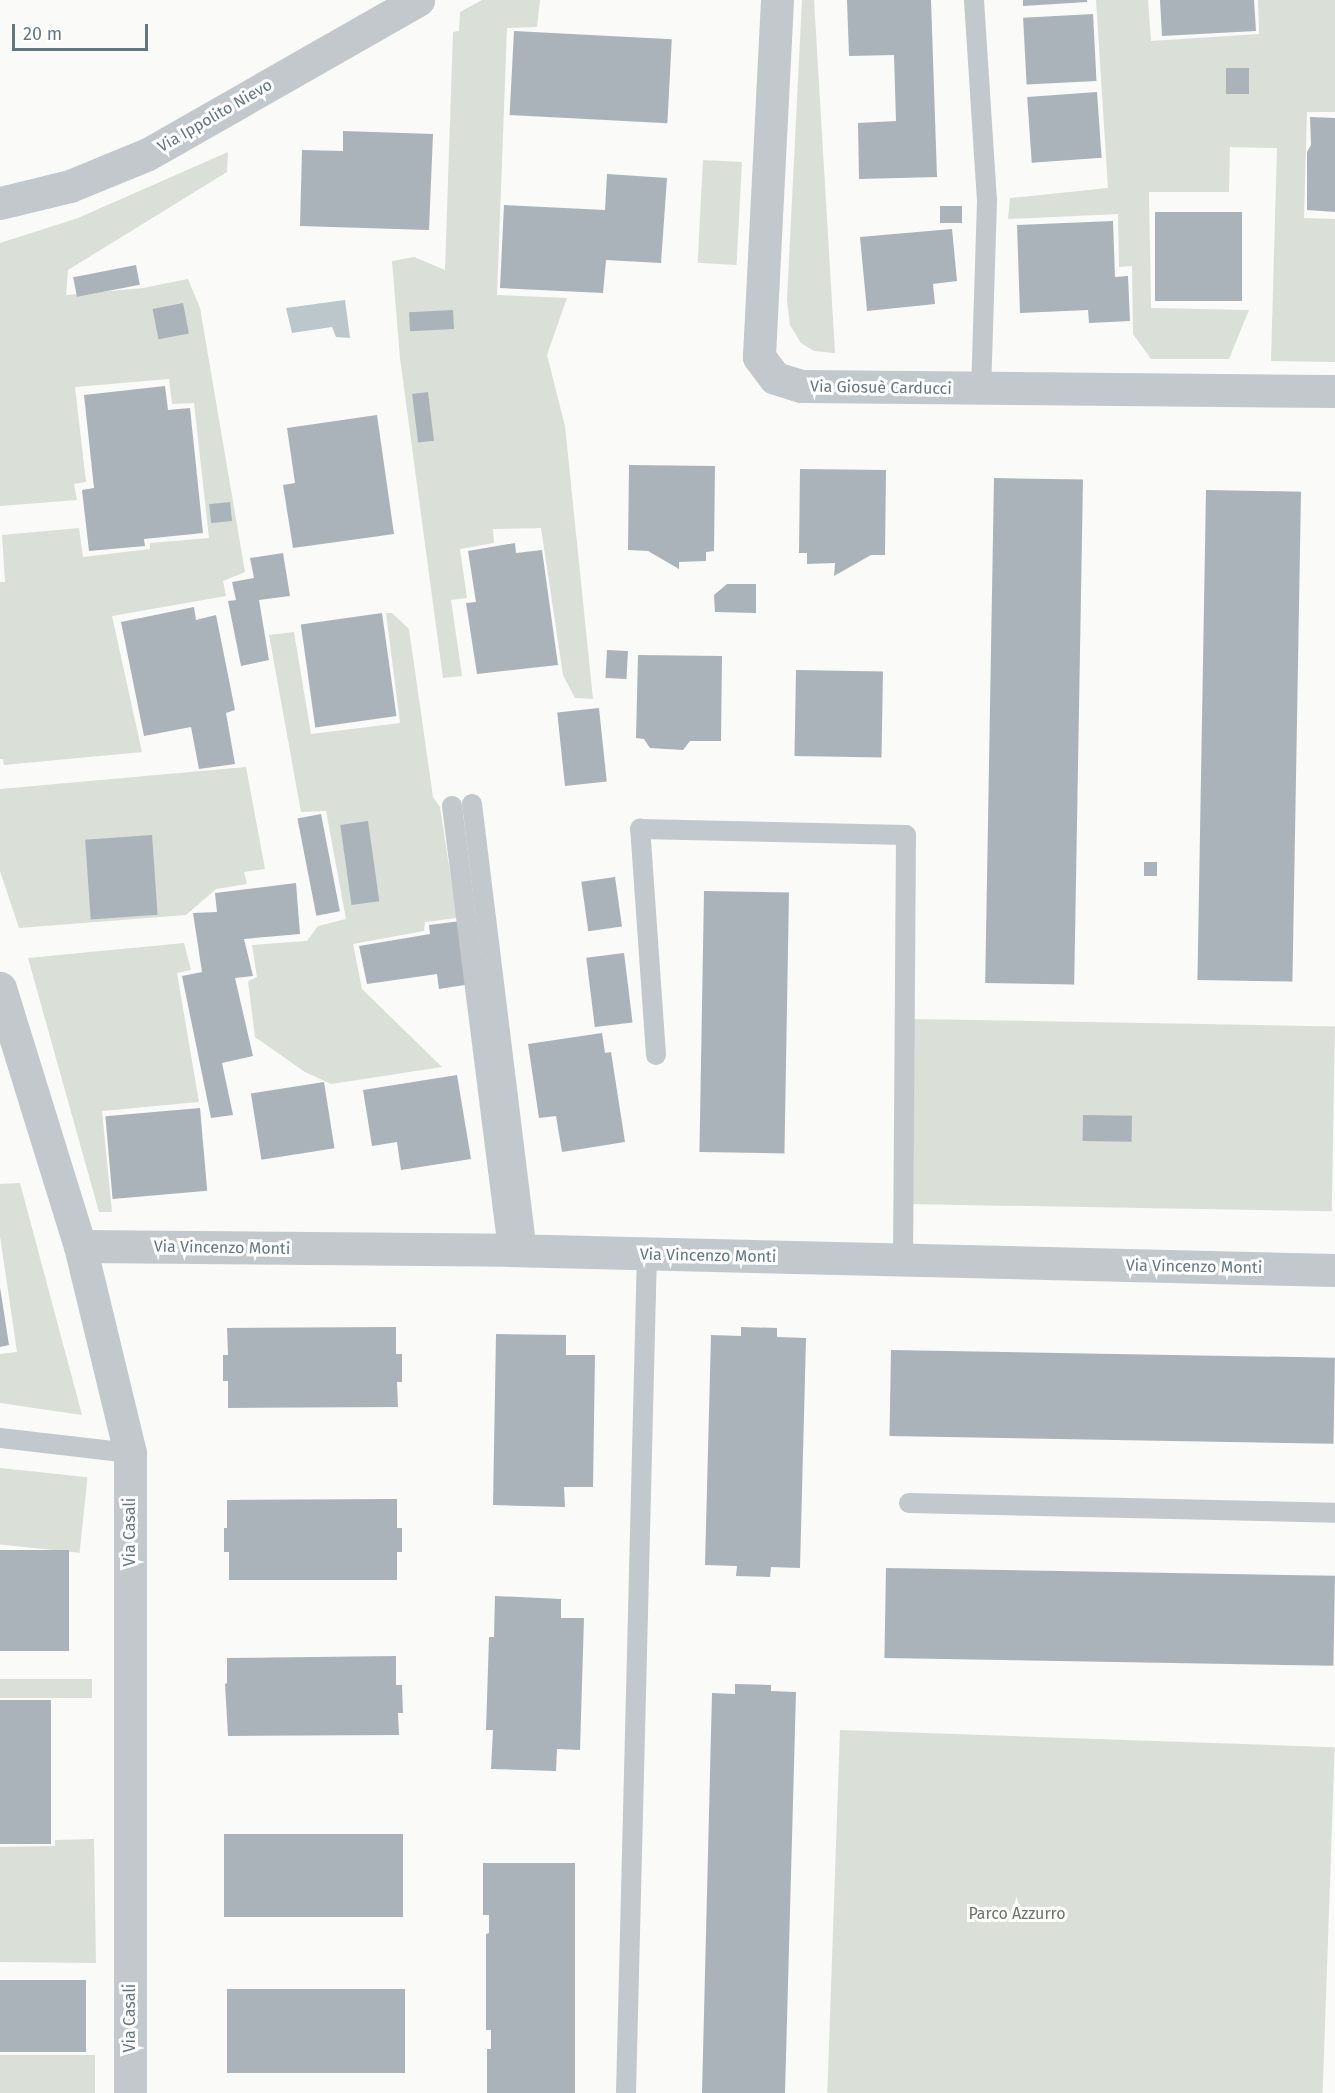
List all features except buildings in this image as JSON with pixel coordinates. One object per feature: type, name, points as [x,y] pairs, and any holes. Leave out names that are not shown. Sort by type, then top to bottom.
[{"type":"street","name":"Via Ippolito Nievo","points":[[0,203],[70,186],[148,154],[418,0]]},
{"type":"street","name":"Via Giosuè Carducci","points":[[777,0],[759,357],[775,378],[801,386],[981,390],[1335,391]]},
{"type":"street","name":"Via Casali","points":[[0,988],[80,1246],[130,1453],[130,2093]]},
{"type":"street","name":"Via Vincenzo Monti","points":[[80,1246],[517,1251],[1335,1270]]},
{"type":"lane","points":[[974,0],[987,201],[981,390]]},
{"type":"lane","points":[[462,805],[517,1251]]},
{"type":"lane","points":[[656,1055],[640,829],[906,835],[903,1260]]},
{"type":"lane","points":[[626,2093],[647,1254]]},
{"type":"lane","points":[[0,1438],[130,1453]]},
{"type":"lane","points":[[909,1503],[1335,1513]]},
{"type":"green space","points":[[482,0],[540,0],[537,27],[507,28],[497,295],[567,298],[547,355],[565,426],[593,699],[575,698],[563,675],[541,528],[493,529],[494,543],[460,549],[467,598],[451,600],[462,676],[443,678],[400,358],[392,261],[414,257],[445,270],[453,32],[459,31],[460,12]]},
{"type":"green space","points":[[802,0],[814,0],[835,353],[814,351],[801,343],[790,325],[787,300]]},
{"type":"green space","points":[[1096,0],[1148,0],[1151,41],[1259,34],[1258,0],[1335,0],[1335,112],[1307,112],[1304,218],[1335,219],[1335,362],[1271,361],[1277,148],[1230,147],[1229,192],[1149,192],[1151,308],[1249,310],[1229,359],[1151,359],[1133,334],[1132,266],[1119,267],[1118,214],[1008,219],[1010,198],[1108,188]]},
{"type":"green space","points":[[228,152],[227,172],[68,270],[66,295],[143,288],[188,279],[200,308],[245,572],[223,581],[226,596],[112,616],[142,752],[4,765],[3,759],[0,759],[0,582],[5,582],[2,535],[79,528],[83,557],[150,549],[150,543],[209,538],[194,403],[172,404],[169,379],[75,387],[86,482],[74,484],[77,500],[0,506],[0,243],[78,218]]},
{"type":"green space","points":[[703,160],[742,162],[737,265],[698,263]]},
{"type":"green space","points":[[386,613],[392,613],[409,629],[433,797],[440,807],[457,918],[425,922],[424,931],[353,944],[362,989],[442,1067],[331,1084],[305,1072],[255,1037],[248,981],[257,977],[252,945],[307,941],[318,926],[346,919],[326,811],[301,812],[269,635],[294,632],[311,734],[400,723]]},
{"type":"green space","points":[[246,767],[265,869],[244,872],[247,884],[216,889],[186,915],[19,928],[0,871],[0,789]]},
{"type":"green space","points":[[184,943],[191,970],[177,973],[199,1102],[102,1111],[112,1212],[99,1212],[28,958]]},
{"type":"green space","points":[[912,1019],[1335,1026],[1332,1211],[909,1204]]},
{"type":"green space","points":[[20,1183],[82,1415],[0,1403],[0,1354],[17,1352],[0,1236],[0,1184]]},
{"type":"green space","points":[[0,1468],[88,1477],[80,1553],[0,1544]]},
{"type":"green space","points":[[0,1679],[92,1679],[92,1698],[0,1698]]},
{"type":"green space","name":"Parco Azzurro","points":[[840,1730],[1335,1747],[1323,2093],[827,2093]]},
{"type":"green space","points":[[94,1839],[96,1963],[0,1962],[0,1847],[55,1846],[55,1840]]},
{"type":"green space","points":[[0,2055],[95,2055],[95,2093],[0,2093]]},
{"type":"shaded area","points":[[345,300],[350,338],[336,337],[332,327],[292,333],[286,308]]}]
